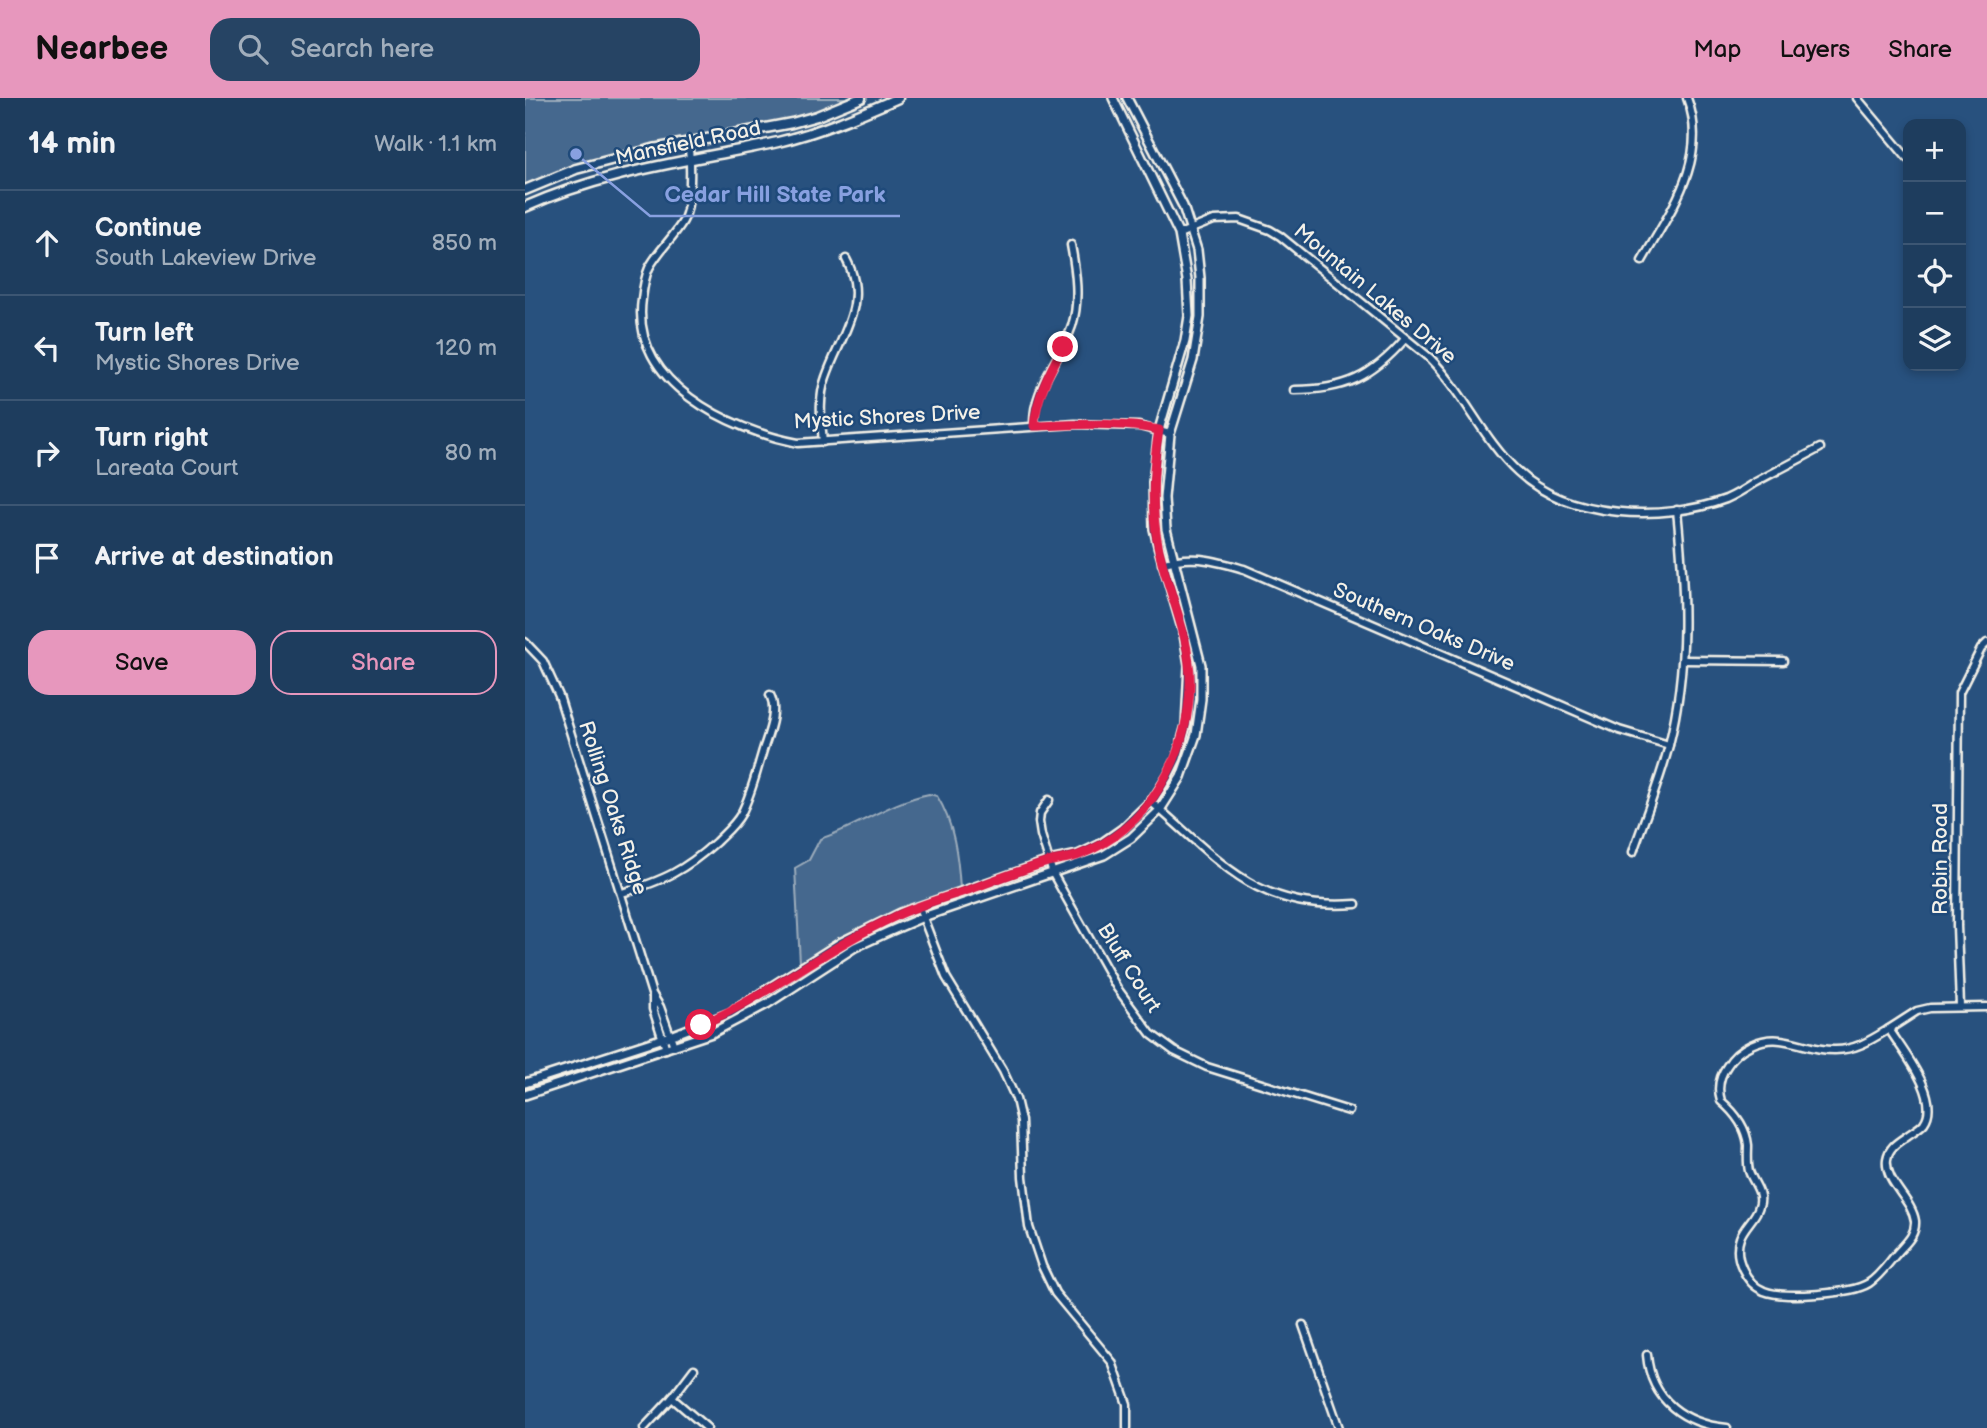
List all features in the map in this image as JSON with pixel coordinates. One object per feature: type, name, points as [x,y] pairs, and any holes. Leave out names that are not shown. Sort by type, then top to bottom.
[{"type":"main road","name":"Mansfield Road","points":[[525,190],[576,169],[653,149],[792,123],[861,98]]},
{"type":"main road","name":"Mansfield Road","points":[[525,207],[583,184],[814,132],[898,98]]},
{"type":"street","points":[[525,1083],[730,1013],[840,943],[901,913],[1049,862],[1078,855],[1122,830],[1161,787],[1177,758],[1186,725],[1190,682],[1184,635],[1154,529],[1154,460],[1159,430],[1188,327],[1187,280],[1179,234],[1113,98]]},
{"type":"street","points":[[525,1094],[712,1033],[740,1020],[855,947],[923,917],[1104,855],[1121,846],[1160,810],[1181,777],[1190,754],[1202,699],[1202,664],[1173,560],[1166,529],[1164,498],[1170,434],[1193,360],[1200,317],[1197,250],[1175,188],[1127,98]]},
{"type":"street","points":[[1642,261],[1680,194],[1691,168],[1695,129],[1687,98]]},
{"type":"street","points":[[1857,98],[1903,153]]},
{"type":"street","name":"Mystic Shores Drive","points":[[688,142],[691,158],[688,210],[649,269],[643,290],[641,326],[652,356],[666,378],[683,393],[731,422],[778,439],[799,443],[1034,426],[1139,426],[1170,434]]},
{"type":"street","name":"Mountain Lakes Drive","points":[[1179,234],[1214,219],[1239,219],[1280,236],[1430,358],[1447,375],[1505,459],[1519,474],[1540,489],[1585,508],[1612,513],[1677,510],[1727,499],[1819,448]]},
{"type":"street","points":[[1034,426],[1036,404],[1073,324],[1076,274],[1070,245]]},
{"type":"street","points":[[823,442],[820,414],[822,391],[853,316],[856,290],[854,274],[846,258]]},
{"type":"street","points":[[1294,390],[1341,386],[1377,367],[1405,339]]},
{"type":"street","points":[[1633,852],[1669,746],[1683,660],[1685,591],[1677,510]]},
{"type":"street","name":"Southern Oaks Drive","points":[[1162,564],[1173,560],[1205,558],[1244,569],[1619,730],[1669,746]]},
{"type":"street","name":"Rolling Oaks Ridge","points":[[525,642],[543,661],[559,695],[652,994],[660,1007],[670,1048]]},
{"type":"street","name":"Robin Road","points":[[1960,1006],[1957,926],[1959,694],[1981,649],[1987,643]]},
{"type":"street","points":[[1683,660],[1783,661]]},
{"type":"street","points":[[622,893],[679,872],[704,853],[735,823],[751,790],[770,730],[773,707],[770,695]]},
{"type":"street","name":"Bluff Court","points":[[1049,800],[1040,813],[1039,822],[1053,874],[1117,988],[1142,1024],[1164,1045],[1207,1067],[1349,1111]]},
{"type":"street","points":[[1150,801],[1225,867],[1255,887],[1286,899],[1310,904],[1356,904]]},
{"type":"street","points":[[919,907],[946,977],[1003,1071],[1016,1099],[1021,1121],[1023,1177],[1029,1227],[1042,1266],[1055,1293],[1112,1362],[1127,1404],[1127,1428]]},
{"type":"street","points":[[795,973],[801,982]]},
{"type":"street","points":[[1889,1029],[1923,1084],[1929,1102],[1923,1125],[1892,1146],[1887,1156],[1890,1175],[1912,1209],[1915,1227],[1910,1239],[1872,1281],[1854,1291],[1766,1292],[1752,1284],[1743,1269],[1739,1254],[1739,1239],[1759,1207],[1760,1199],[1749,1170],[1746,1136],[1733,1111],[1721,1101],[1718,1087],[1723,1071],[1733,1056],[1763,1040],[1781,1039],[1832,1051],[1859,1047],[1917,1011],[1960,1006],[1987,1007]]},
{"type":"street","points":[[1303,1325],[1339,1428]]},
{"type":"street","points":[[1647,1356],[1652,1376],[1671,1408],[1700,1424],[1727,1428]]},
{"type":"street","points":[[644,1428],[694,1369]]},
{"type":"street","points":[[672,1398],[707,1428]]},
{"type":"shaded area","points":[[525,98],[848,98],[802,120],[683,138],[571,170],[525,193]]},
{"type":"shaded area","points":[[929,794],[937,796],[951,829],[960,888],[878,921],[800,963],[795,868],[809,860],[820,839],[900,803]]},
{"type":"place","name":"Cedar Hill State Park","points":[[576,154]]},
{"type":"route","points":[[701,1025],[730,1013],[840,943],[901,913],[1049,862],[1078,855],[1099,845],[1122,830],[1154,798],[1168,776],[1177,758],[1186,725],[1190,682],[1184,635],[1154,529],[1154,460],[1159,430],[1116,425],[1034,426],[1036,404],[1063,347]]}]
